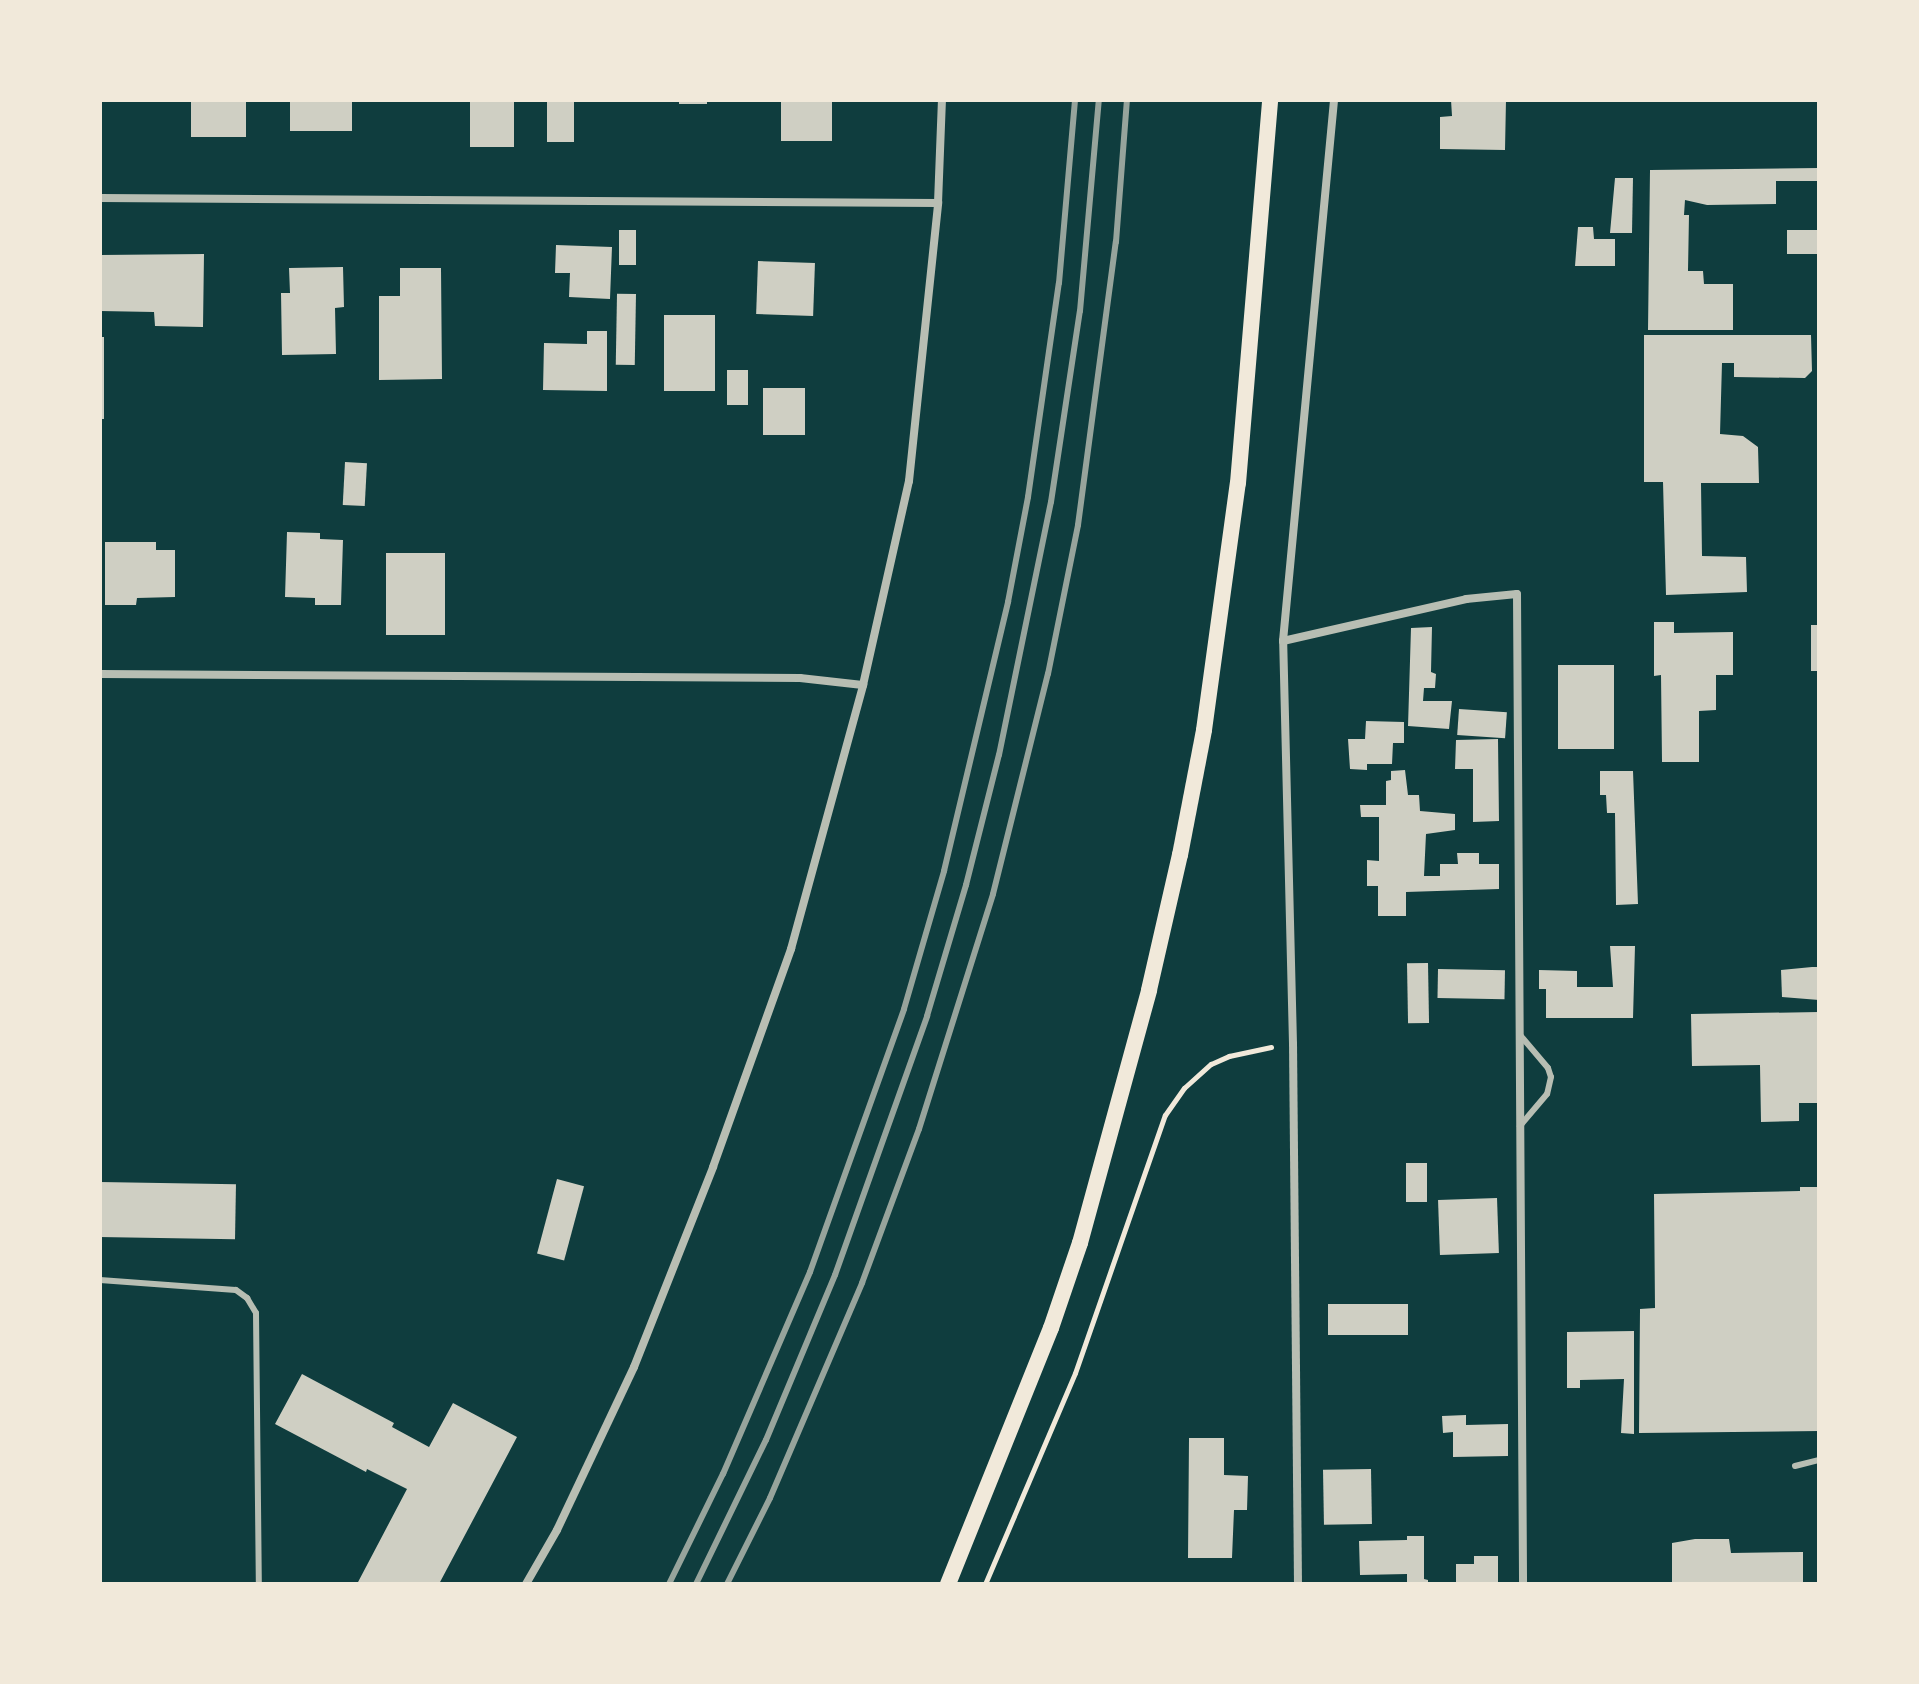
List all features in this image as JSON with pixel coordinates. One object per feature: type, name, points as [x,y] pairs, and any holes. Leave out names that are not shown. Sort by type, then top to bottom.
[{"type":"main road","points":[[948,1584],[1051,1328],[1080,1243],[1149,990],[1180,855],[1204,730],[1238,483],[1270,100]]},
{"type":"street","points":[[526,1584],[557,1530],[634,1367],[713,1167],[791,949],[863,685],[909,481],[938,203],[942,100]]},
{"type":"street","points":[[1298,1584],[1293,1044],[1283,641],[1334,100]]},
{"type":"street","points":[[100,198],[938,203]]},
{"type":"street","points":[[1283,641],[1466,599],[1517,594],[1523,1584]]},
{"type":"street","points":[[100,674],[800,678],[863,685]]},
{"type":"lane","points":[[1520,1034],[1548,1068],[1551,1077],[1547,1094],[1520,1126]]},
{"type":"lane","points":[[100,1280],[236,1290],[247,1298],[256,1313],[259,1584]]},
{"type":"lane","points":[[1795,1466],[1819,1460]]},
{"type":"path","points":[[985,1584],[1075,1373],[1165,1115],[1184,1088],[1211,1064],[1255,1049],[1293,1044]]},
{"type":"building","points":[[191,100],[246,100],[246,137],[191,137]]},
{"type":"building","points":[[290,100],[352,100],[352,131],[290,131]]},
{"type":"building","points":[[470,100],[514,100],[514,147],[470,147]]},
{"type":"building","points":[[547,100],[574,100],[574,142],[547,142]]},
{"type":"building","points":[[679,100],[707,100],[707,104],[679,104]]},
{"type":"building","points":[[781,100],[832,100],[832,141],[781,141]]},
{"type":"building","points":[[1451,100],[1506,100],[1505,150],[1440,149],[1440,117],[1452,116]]},
{"type":"building","points":[[1819,168],[1819,181],[1776,181],[1776,204],[1707,205],[1685,200],[1684,215],[1689,215],[1688,271],[1703,271],[1704,284],[1733,284],[1733,330],[1648,330],[1650,170]]},
{"type":"building","points":[[1615,178],[1633,178],[1632,233],[1610,233]]},
{"type":"building","points":[[1578,227],[1593,227],[1594,239],[1615,239],[1615,266],[1575,266]]},
{"type":"building","points":[[619,230],[636,230],[636,265],[619,265]]},
{"type":"building","points":[[1787,230],[1819,230],[1819,254],[1787,254]]},
{"type":"building","points":[[556,245],[612,247],[610,299],[569,297],[570,273],[555,273]]},
{"type":"building","points":[[204,254],[203,327],[155,326],[154,312],[100,311],[100,255]]},
{"type":"building","points":[[758,261],[815,263],[813,316],[756,314]]},
{"type":"building","points":[[343,267],[344,307],[335,308],[336,354],[282,355],[281,293],[290,293],[289,268]]},
{"type":"building","points":[[400,268],[441,268],[442,379],[379,380],[379,296],[400,296]]},
{"type":"building","points":[[617,294],[636,294],[635,365],[616,365]]},
{"type":"building","points":[[664,315],[715,315],[715,391],[664,391]]},
{"type":"building","points":[[587,331],[607,331],[607,391],[543,390],[544,343],[587,344]]},
{"type":"building","points":[[1644,335],[1811,335],[1812,371],[1805,378],[1734,377],[1734,363],[1722,363],[1720,434],[1743,436],[1758,447],[1759,483],[1701,483],[1702,556],[1746,557],[1747,592],[1666,595],[1663,482],[1644,482]]},
{"type":"building","points":[[100,337],[104,337],[104,419],[100,419]]},
{"type":"building","points":[[727,370],[748,370],[748,405],[727,405]]},
{"type":"building","points":[[763,388],[805,388],[805,435],[763,435]]},
{"type":"building","points":[[345,462],[367,463],[365,506],[343,505]]},
{"type":"building","points":[[287,532],[320,533],[320,539],[343,540],[341,605],[315,605],[315,598],[285,597]]},
{"type":"building","points":[[105,542],[156,542],[156,550],[175,550],[175,597],[137,598],[136,605],[105,605]]},
{"type":"building","points":[[386,553],[445,553],[445,635],[386,635]]},
{"type":"building","points":[[1654,622],[1674,622],[1674,633],[1733,632],[1733,675],[1716,675],[1716,710],[1699,711],[1699,762],[1662,762],[1661,675],[1654,676]]},
{"type":"building","points":[[1811,625],[1819,625],[1819,671],[1811,671]]},
{"type":"building","points":[[1432,627],[1431,672],[1436,674],[1435,688],[1424,688],[1423,701],[1452,701],[1449,729],[1408,726],[1411,628]]},
{"type":"building","points":[[1558,665],[1614,665],[1614,749],[1558,749]]},
{"type":"building","points":[[1459,709],[1507,712],[1505,738],[1457,735]]},
{"type":"building","points":[[1366,721],[1404,722],[1404,743],[1393,743],[1392,764],[1367,764],[1367,770],[1350,769],[1348,739],[1365,739]]},
{"type":"building","points":[[1498,739],[1499,821],[1473,822],[1473,769],[1455,769],[1456,740]]},
{"type":"building","points":[[1405,770],[1408,795],[1419,795],[1420,811],[1455,814],[1455,830],[1426,834],[1424,876],[1440,876],[1440,864],[1458,864],[1457,853],[1479,853],[1479,864],[1499,864],[1499,889],[1406,892],[1406,916],[1378,916],[1378,886],[1367,886],[1367,860],[1379,861],[1379,817],[1361,817],[1360,805],[1386,805],[1386,781],[1391,780],[1391,771]]},
{"type":"building","points":[[1600,771],[1633,771],[1638,904],[1616,905],[1615,813],[1607,813],[1606,795],[1600,795]]},
{"type":"building","points":[[1610,946],[1635,946],[1633,1018],[1546,1018],[1546,989],[1539,989],[1539,970],[1577,971],[1577,987],[1613,987]]},
{"type":"building","points":[[1407,963],[1428,963],[1429,1023],[1408,1023]]},
{"type":"building","points":[[1819,967],[1819,1000],[1782,997],[1781,970]]},
{"type":"building","points":[[1438,969],[1505,970],[1504,999],[1437,998]]},
{"type":"building","points":[[1819,1012],[1819,1103],[1799,1103],[1799,1121],[1761,1122],[1760,1065],[1692,1066],[1691,1014]]},
{"type":"building","points":[[1406,1163],[1427,1163],[1427,1202],[1406,1202]]},
{"type":"building","points":[[557,1179],[584,1186],[564,1261],[537,1253]]},
{"type":"building","points":[[100,1182],[236,1184],[235,1239],[100,1237]]},
{"type":"building","points":[[1800,1187],[1819,1187],[1819,1431],[1639,1433],[1640,1309],[1655,1308],[1654,1194],[1800,1191]]},
{"type":"building","points":[[1497,1198],[1499,1253],[1440,1255],[1438,1200]]},
{"type":"building","points":[[1328,1304],[1408,1304],[1408,1335],[1328,1335]]},
{"type":"building","points":[[1634,1331],[1634,1434],[1621,1433],[1624,1379],[1580,1380],[1580,1388],[1567,1388],[1567,1332]]},
{"type":"building","points":[[302,1374],[394,1423],[392,1427],[429,1447],[453,1403],[517,1437],[439,1584],[357,1584],[407,1489],[367,1469],[366,1472],[275,1424]]},
{"type":"building","points":[[1466,1415],[1466,1425],[1508,1424],[1508,1456],[1453,1457],[1453,1432],[1443,1433],[1442,1416]]},
{"type":"building","points":[[1189,1438],[1224,1438],[1224,1475],[1248,1476],[1247,1510],[1234,1510],[1232,1558],[1188,1558]]},
{"type":"building","points":[[1371,1469],[1372,1524],[1324,1525],[1323,1470]]},
{"type":"building","points":[[1407,1536],[1424,1536],[1424,1579],[1428,1580],[1428,1584],[1407,1584],[1407,1574],[1360,1575],[1359,1541],[1407,1540]]},
{"type":"building","points":[[1729,1539],[1731,1553],[1803,1552],[1803,1584],[1672,1584],[1672,1543]]},
{"type":"building","points":[[1474,1556],[1498,1556],[1498,1584],[1456,1584],[1456,1564],[1474,1564]]},
{"type":"railway","points":[[669,1584],[723,1474],[810,1272],[904,1009],[944,871],[1008,602],[1028,497],[1059,283],[1075,100]]},
{"type":"railway","points":[[696,1584],[766,1440],[835,1275],[927,1016],[966,885],[999,755],[1051,502],[1080,311],[1099,100]]},
{"type":"railway","points":[[727,1584],[770,1498],[862,1283],[919,1129],[993,894],[1048,674],[1078,525],[1116,242],[1127,100]]}]
